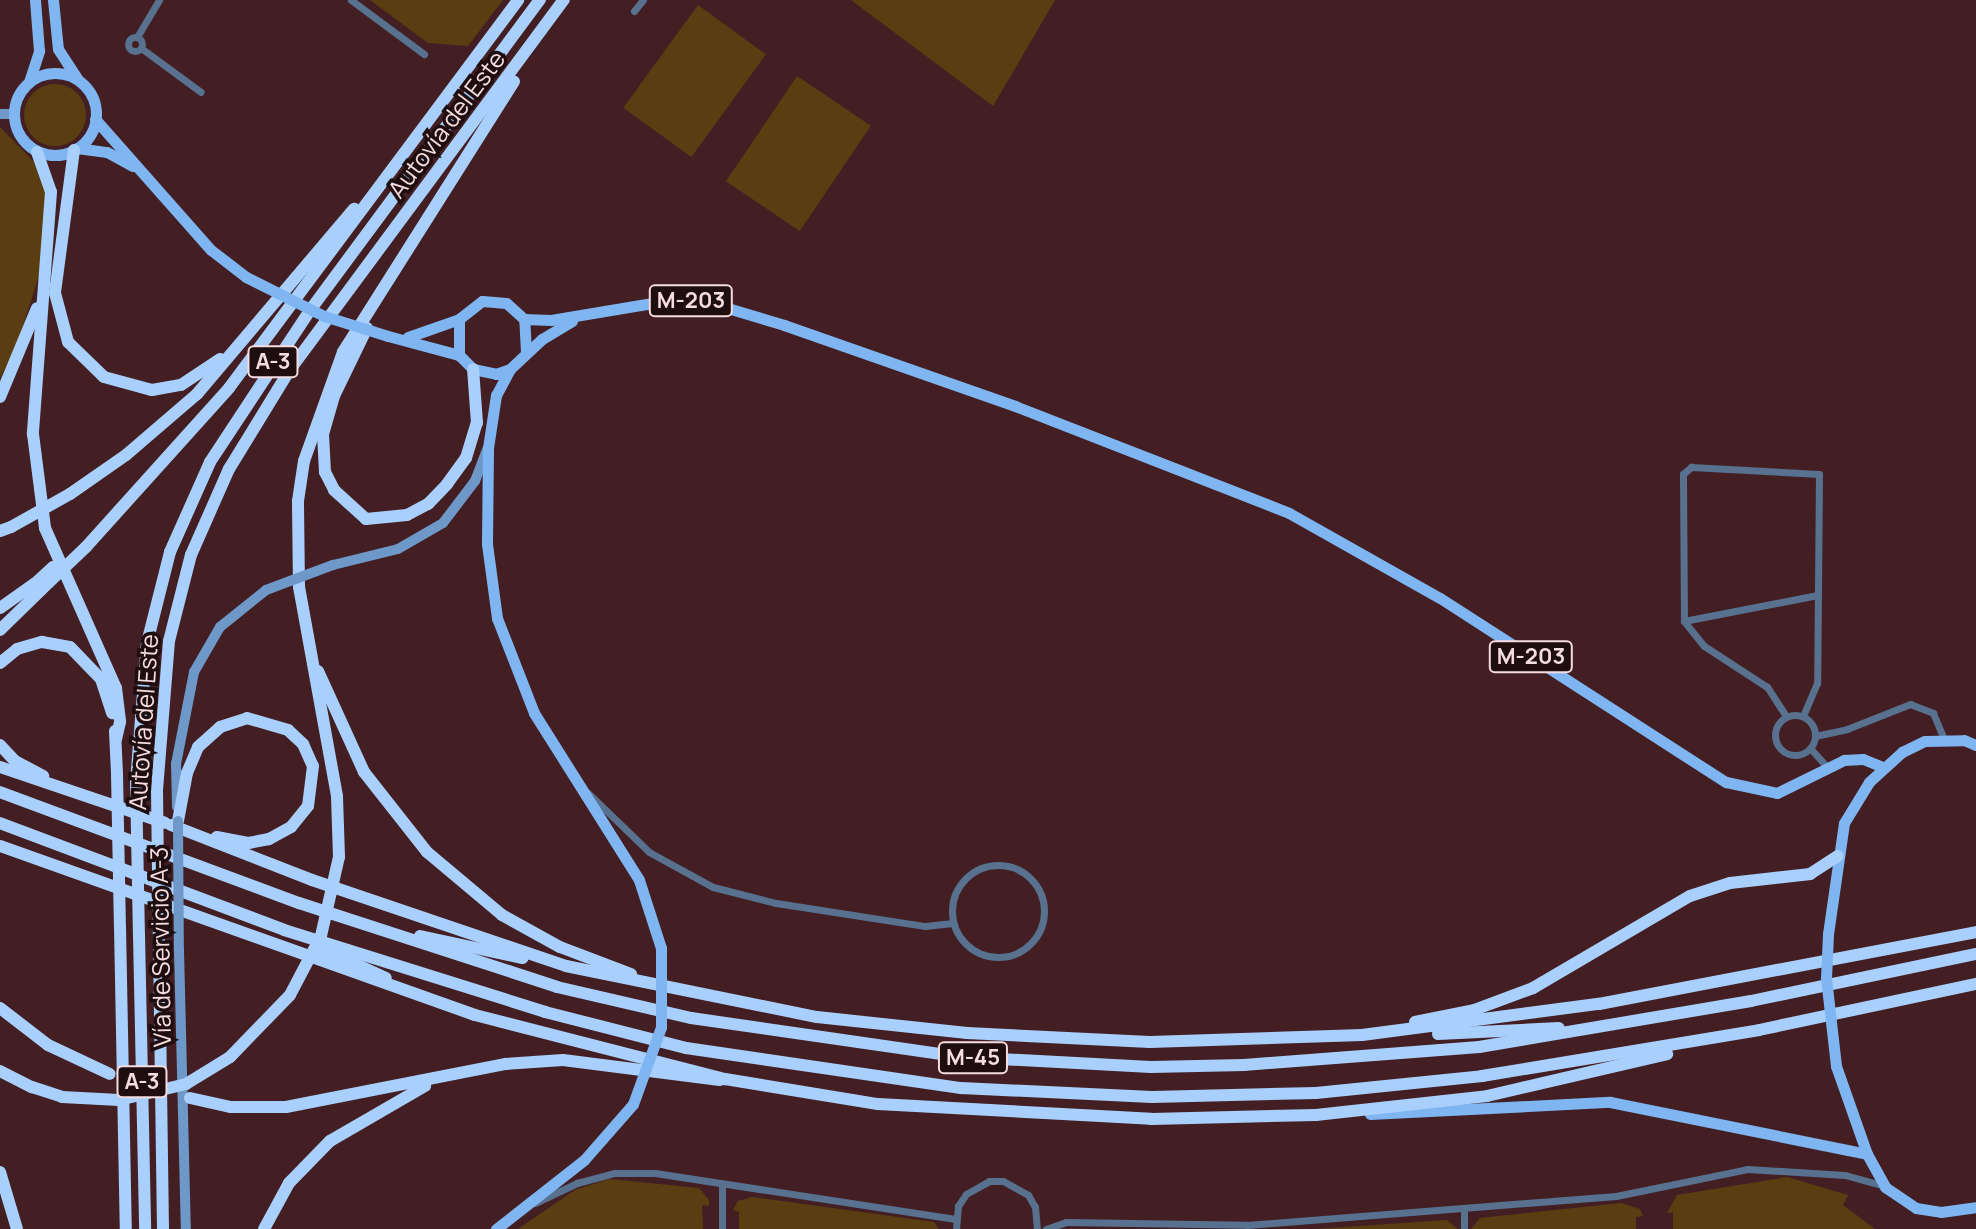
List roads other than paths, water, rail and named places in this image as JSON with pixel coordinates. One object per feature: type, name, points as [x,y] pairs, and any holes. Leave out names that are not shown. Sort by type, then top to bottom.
[{"type":"highway","points":[[0,630],[40,585],[102,527],[229,388],[383,177],[518,0]]},
{"type":"highway","name":"Autovía del Este","points":[[145,1229],[136,782],[147,643],[170,552],[210,462],[311,309],[540,0]]},
{"type":"highway","name":"Autovía del Este","points":[[163,1229],[157,790],[169,641],[191,555],[229,469],[289,371],[564,0]]},
{"type":"highway","points":[[0,1071],[62,1097],[119,1100],[186,1084],[230,1057],[290,995],[321,936],[339,857],[337,796],[307,642],[298,530],[304,461],[343,352],[514,81],[522,58]]},
{"type":"highway","points":[[76,149],[55,293],[68,342],[84,363],[127,387],[152,390],[181,385],[236,347]]},
{"type":"highway","points":[[37,152],[51,192],[33,434],[45,528],[108,665],[120,722],[116,739]]},
{"type":"highway","points":[[4,530],[70,494],[126,455],[197,394],[383,177]]},
{"type":"highway","points":[[0,397],[33,321],[48,262]]},
{"type":"highway","points":[[393,272],[334,396],[323,434],[325,472],[346,504],[366,519],[385,519],[428,504],[466,458],[477,423],[473,369]]},
{"type":"highway","points":[[0,608],[40,585]]},
{"type":"highway","points":[[0,663],[17,649],[42,642],[70,647],[101,679],[116,739],[126,1229]]},
{"type":"highway","points":[[307,642],[364,772],[438,863],[502,915],[560,947],[679,991]]},
{"type":"highway","points":[[0,767],[93,801],[174,823],[248,843],[291,827],[308,806],[314,786],[313,766],[303,744],[268,720],[247,718],[220,727],[198,747],[187,773],[174,823]]},
{"type":"highway","points":[[0,745],[15,761],[93,801]]},
{"type":"highway","name":"M-45","points":[[0,792],[299,903],[557,987],[662,1011],[962,1057],[1151,1067],[1315,1062],[1479,1047],[1602,1027],[1976,954]]},
{"type":"highway","name":"M-45","points":[[0,823],[284,930],[545,1012],[686,1048],[961,1088],[1152,1097],[1316,1093],[1509,1072],[1759,1030],[1976,984]]},
{"type":"highway","points":[[174,823],[312,880],[566,966]]},
{"type":"highway","points":[[0,846],[475,1015],[725,1079]]},
{"type":"highway","points":[[1241,1042],[1392,1026],[1474,1010],[1533,988],[1690,896],[1730,883],[1810,874],[1838,856]]},
{"type":"highway","points":[[299,903],[452,945],[679,991],[817,1017],[967,1033],[1241,1042],[1602,1027]]},
{"type":"highway","points":[[284,930],[475,1015]]},
{"type":"highway","points":[[1362,1035],[1599,1004],[1976,932]]},
{"type":"highway","points":[[0,1008],[48,1045],[110,1074]]},
{"type":"highway","points":[[190,1098],[231,1107],[286,1107],[454,1074],[563,1060],[725,1079],[878,1104],[1151,1119],[1316,1115],[1487,1096],[1759,1030]]},
{"type":"highway","points":[[264,1229],[289,1183],[330,1141],[415,1090],[454,1074]]},
{"type":"highway","points":[[0,1172],[17,1229]]},
{"type":"highway","points":[[118,1229],[124,1181]]},
{"type":"main road","points":[[35,0],[39,51],[14,114],[24,141],[37,152],[61,156],[76,149],[107,152],[143,172]]},
{"type":"main road","points":[[53,0],[58,49],[95,103],[95,119],[76,149]]},
{"type":"main road","points":[[29,82],[50,74],[80,82]]},
{"type":"main road","points":[[0,114],[14,114]]},
{"type":"main road","points":[[95,119],[211,250],[246,277],[324,316],[459,355],[473,369],[496,374],[510,369]]},
{"type":"main road","points":[[403,338],[459,319],[472,305],[489,300],[506,303],[524,319],[526,352]]},
{"type":"main road","name":"M-203","points":[[524,319],[584,315],[670,300],[724,307],[987,396],[1209,479],[1360,550],[1726,782],[1777,793],[1826,766],[1854,758],[1883,767]]},
{"type":"main road","name":"M-203","points":[[510,369],[526,352],[584,315]]},
{"type":"main road","points":[[459,319],[459,355]]},
{"type":"main road","points":[[496,1229],[584,1160],[633,1104],[661,1027],[661,948],[639,880],[588,792],[534,713],[497,618],[487,544],[488,448],[496,395],[510,369]]},
{"type":"main road","name":"Vía de Servicio A-3","points":[[188,1229],[174,823],[176,764],[194,672],[220,627],[266,590],[333,565],[398,549],[443,523],[475,481],[488,448]]},
{"type":"main road","points":[[1976,745],[1944,739],[1925,741],[1883,767],[1844,823],[1828,934],[1826,978],[1836,1066],[1867,1154],[1885,1187],[1916,1208],[1941,1212],[1976,1207]]},
{"type":"main road","points":[[1316,1115],[1610,1102],[1867,1154]]},
{"type":"street","points":[[159,0],[137,37],[128,45],[133,50],[141,48],[201,92]]},
{"type":"street","points":[[351,0],[424,54]]},
{"type":"street","points":[[634,11],[643,0]]},
{"type":"street","points":[[1786,716],[1767,687],[1704,646],[1684,621],[1683,474],[1691,467],[1819,474],[1817,683],[1803,716]]},
{"type":"street","points":[[1684,621],[1818,595]]},
{"type":"street","points":[[1815,736],[1847,729],[1910,704],[1933,713],[1944,739]]},
{"type":"street","points":[[1803,716],[1786,716],[1777,725],[1777,744],[1793,755],[1810,748],[1815,736]]},
{"type":"street","points":[[1803,716],[1815,736]]},
{"type":"street","points":[[1810,748],[1826,766]]},
{"type":"street","points":[[588,792],[649,852],[713,887],[776,903],[925,926],[953,923]]},
{"type":"street","points":[[991,866],[1021,871],[1041,894],[1042,925],[1017,953],[979,953],[953,923],[955,893],[976,870],[991,866]]},
{"type":"street","points":[[1046,1229],[1066,1222],[1273,1226],[1616,1196],[1747,1169],[1845,1175],[1885,1187]]},
{"type":"street","points":[[529,1206],[577,1183],[615,1173],[655,1173],[955,1219]]},
{"type":"street","points":[[956,1229],[955,1219],[966,1194],[989,1181],[1003,1181],[1028,1195],[1035,1207],[1037,1229]]},
{"type":"street","points":[[722,1184],[722,1229]]},
{"type":"street","points":[[1464,1208],[1464,1229]]}]
